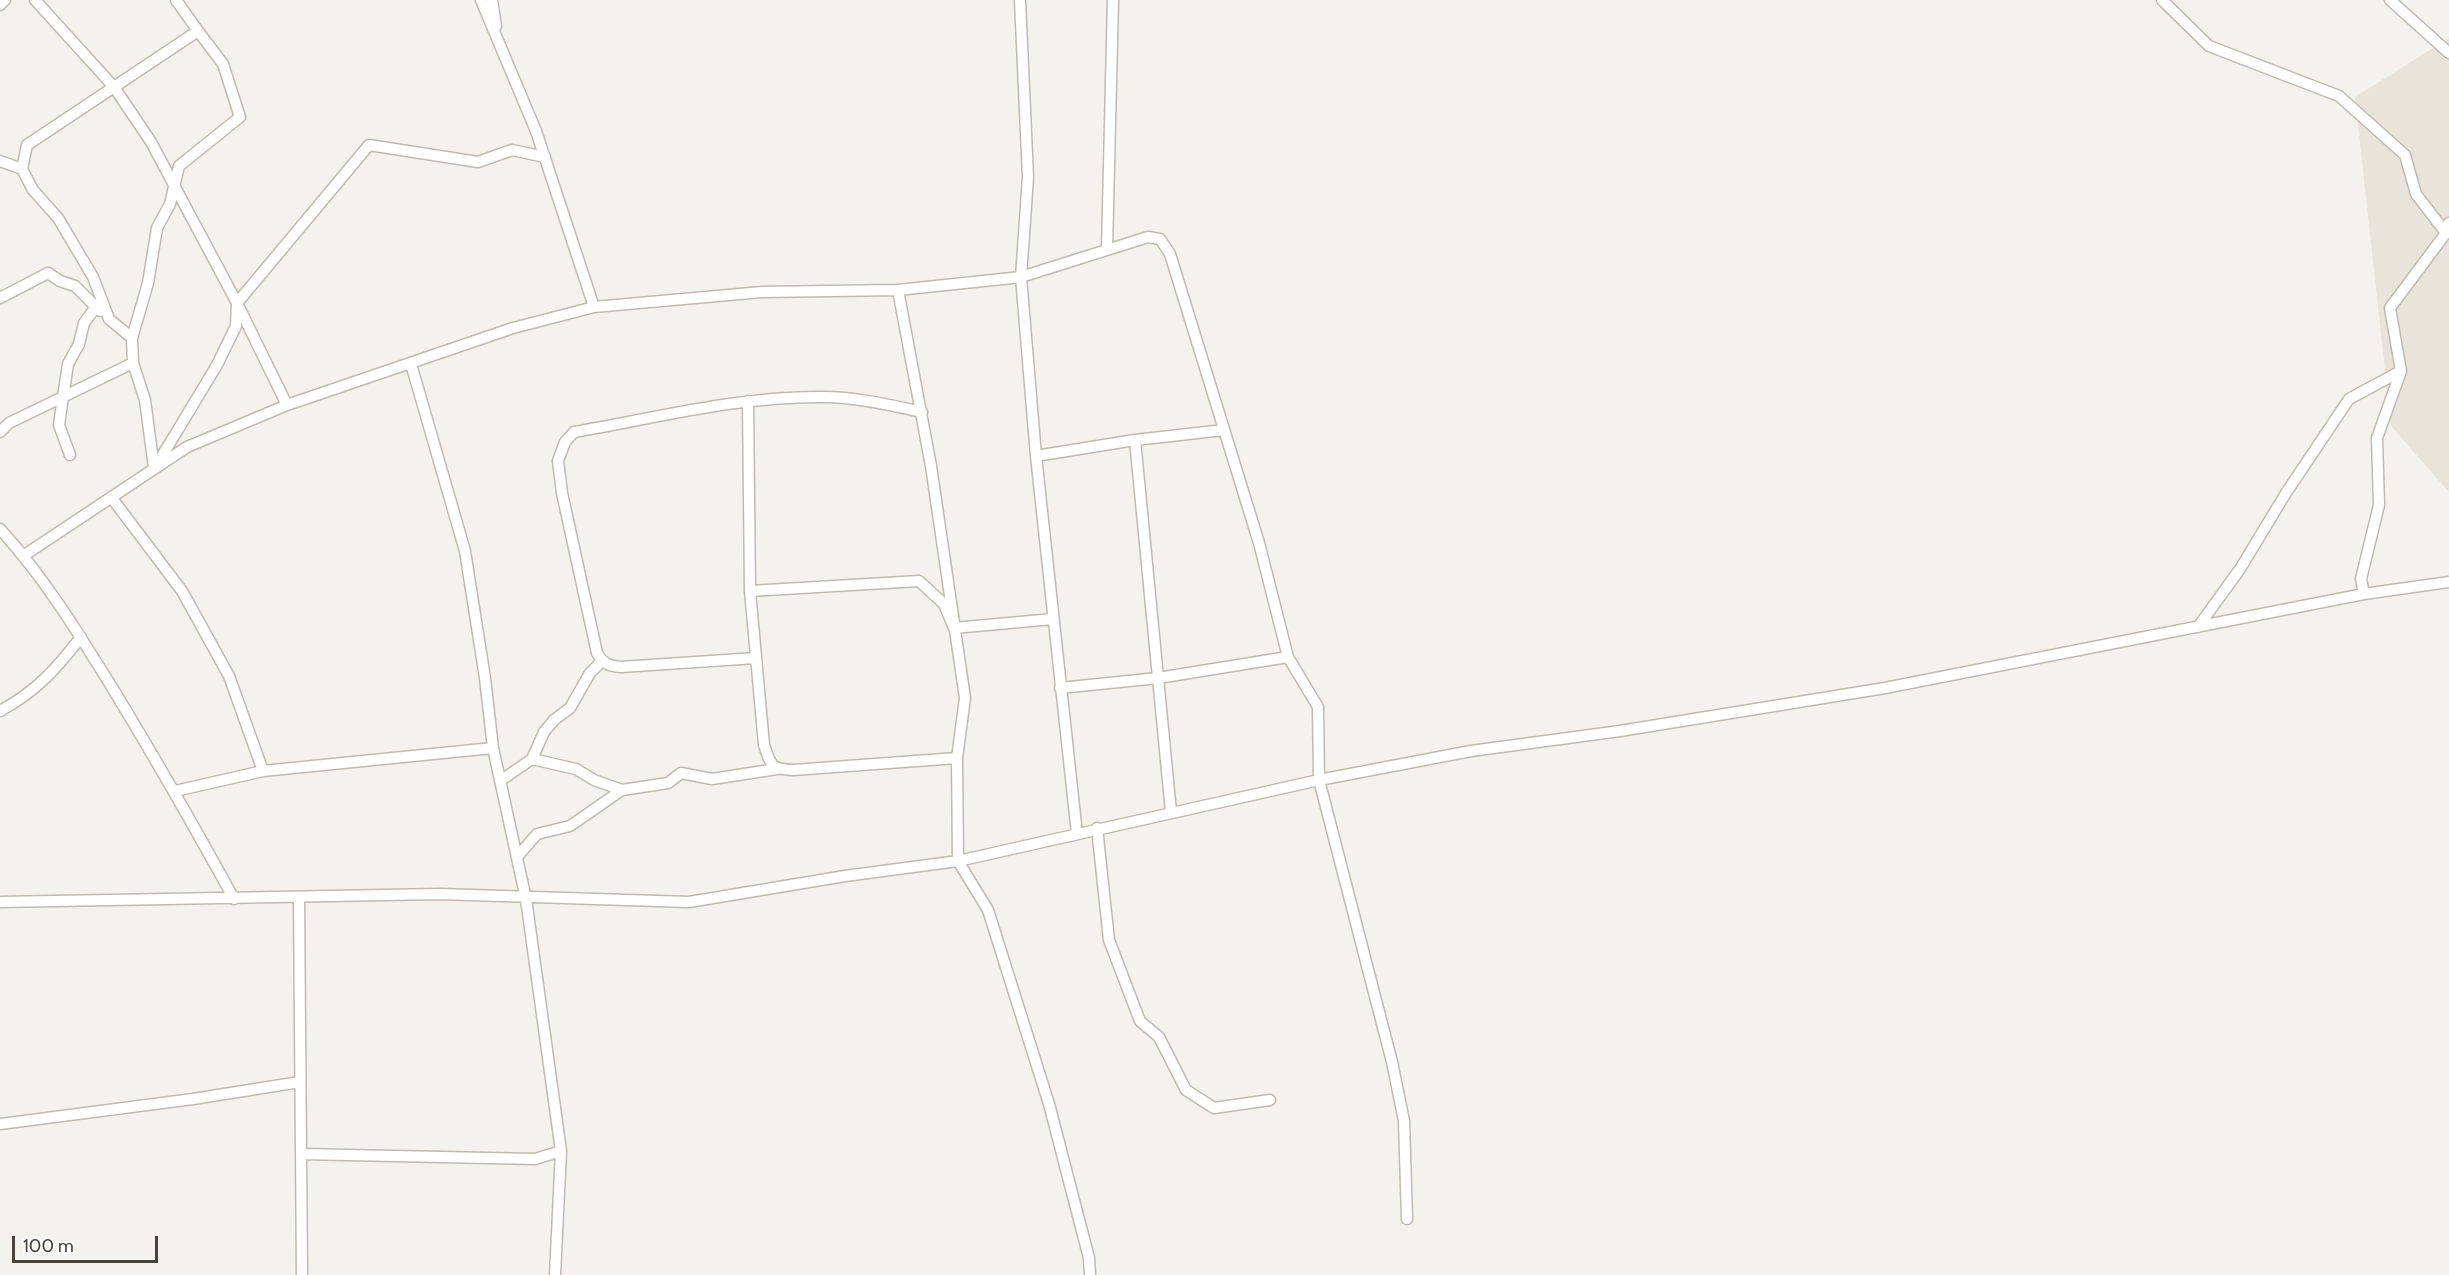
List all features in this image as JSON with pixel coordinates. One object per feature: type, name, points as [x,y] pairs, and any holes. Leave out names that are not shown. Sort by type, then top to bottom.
[{"type":"street","points":[[0,5],[5,0]]},
{"type":"street","points":[[35,0],[114,87],[174,183],[287,405]]},
{"type":"street","points":[[154,468],[145,400],[133,363],[132,338],[148,283],[158,228],[170,204],[179,166],[240,117],[222,64],[176,0]]},
{"type":"street","points":[[481,0],[536,131],[594,307]]},
{"type":"street","points":[[492,0],[498,40]]},
{"type":"street","points":[[1020,0],[1028,177],[1022,277],[1036,456],[1077,834]]},
{"type":"street","points":[[1107,249],[1113,0]]},
{"type":"street","points":[[2162,0],[2209,46],[2339,96],[2405,155],[2416,194],[2448,228],[2390,308],[2401,370],[2377,438],[2379,505],[2361,579],[2364,594]]},
{"type":"street","points":[[2390,0],[2449,52]]},
{"type":"street","points":[[109,319],[93,277],[58,218],[33,190],[22,169],[27,145],[198,31]]},
{"type":"street","points":[[154,468],[217,365],[236,326],[237,303],[369,145],[478,162],[512,150],[545,157]]},
{"type":"street","points":[[0,161],[22,169]]},
{"type":"street","points":[[23,556],[187,447],[287,405],[513,328],[594,307],[762,292],[898,290],[1022,277],[1148,237],[1161,239],[1166,246],[1259,543],[1288,657],[1318,707],[1319,780],[1389,1051],[1404,1120],[1407,1219]]},
{"type":"street","points":[[0,298],[48,273],[60,281],[75,286],[95,308],[132,338]]},
{"type":"street","points":[[898,290],[922,412],[965,698],[957,758],[958,861],[988,910],[1009,973],[1050,1104],[1089,1258],[1090,1275]]},
{"type":"street","points":[[70,455],[59,425],[68,364],[79,344],[84,323],[95,308]]},
{"type":"street","points":[[0,432],[9,423],[133,363]]},
{"type":"street","points":[[411,363],[465,551],[494,748],[526,898],[561,1151],[560,1214],[555,1275]]},
{"type":"street","points":[[2198,627],[2240,570],[2286,494],[2349,399],[2401,370]]},
{"type":"street","points":[[756,658],[621,668],[601,662],[597,653],[562,493],[558,461],[565,442],[574,432],[748,401],[824,397],[874,402],[922,412]]},
{"type":"street","points":[[748,401],[750,591],[764,745],[770,763],[777,769]]},
{"type":"street","points":[[1036,456],[1135,440],[1224,430]]},
{"type":"street","points":[[1135,440],[1171,812]]},
{"type":"street","points":[[111,497],[182,591],[209,638],[230,676],[263,771]]},
{"type":"street","points":[[0,529],[23,556],[81,637],[175,791],[234,899]]},
{"type":"street","points":[[750,591],[919,581],[944,604],[954,628]]},
{"type":"street","points":[[0,902],[440,894],[689,902],[845,876],[958,861],[1319,780],[1471,751],[1885,688],[2364,594],[2449,582]]},
{"type":"street","points":[[954,628],[1053,620]]},
{"type":"street","points":[[0,711],[37,688],[54,672],[81,637]]},
{"type":"street","points":[[1060,688],[1158,678],[1288,657]]},
{"type":"street","points":[[500,781],[532,759],[544,732],[554,720],[570,708],[590,673],[601,662]]},
{"type":"street","points":[[175,791],[263,771],[494,748]]},
{"type":"street","points":[[517,856],[537,834],[570,826],[622,790],[668,783],[681,773],[712,779],[777,769],[793,770],[957,758]]},
{"type":"street","points":[[532,759],[576,769],[594,780],[622,790]]},
{"type":"street","points":[[1097,828],[1109,940],[1140,1021],[1159,1037],[1186,1090],[1214,1108],[1270,1100]]},
{"type":"street","points":[[299,898],[302,1275]]},
{"type":"street","points":[[0,1124],[193,1099],[300,1082]]},
{"type":"street","points":[[301,1154],[535,1159],[561,1151]]},
{"type":"shaded area","points":[[2449,38],[2449,492],[2391,426],[2355,97]]}]
